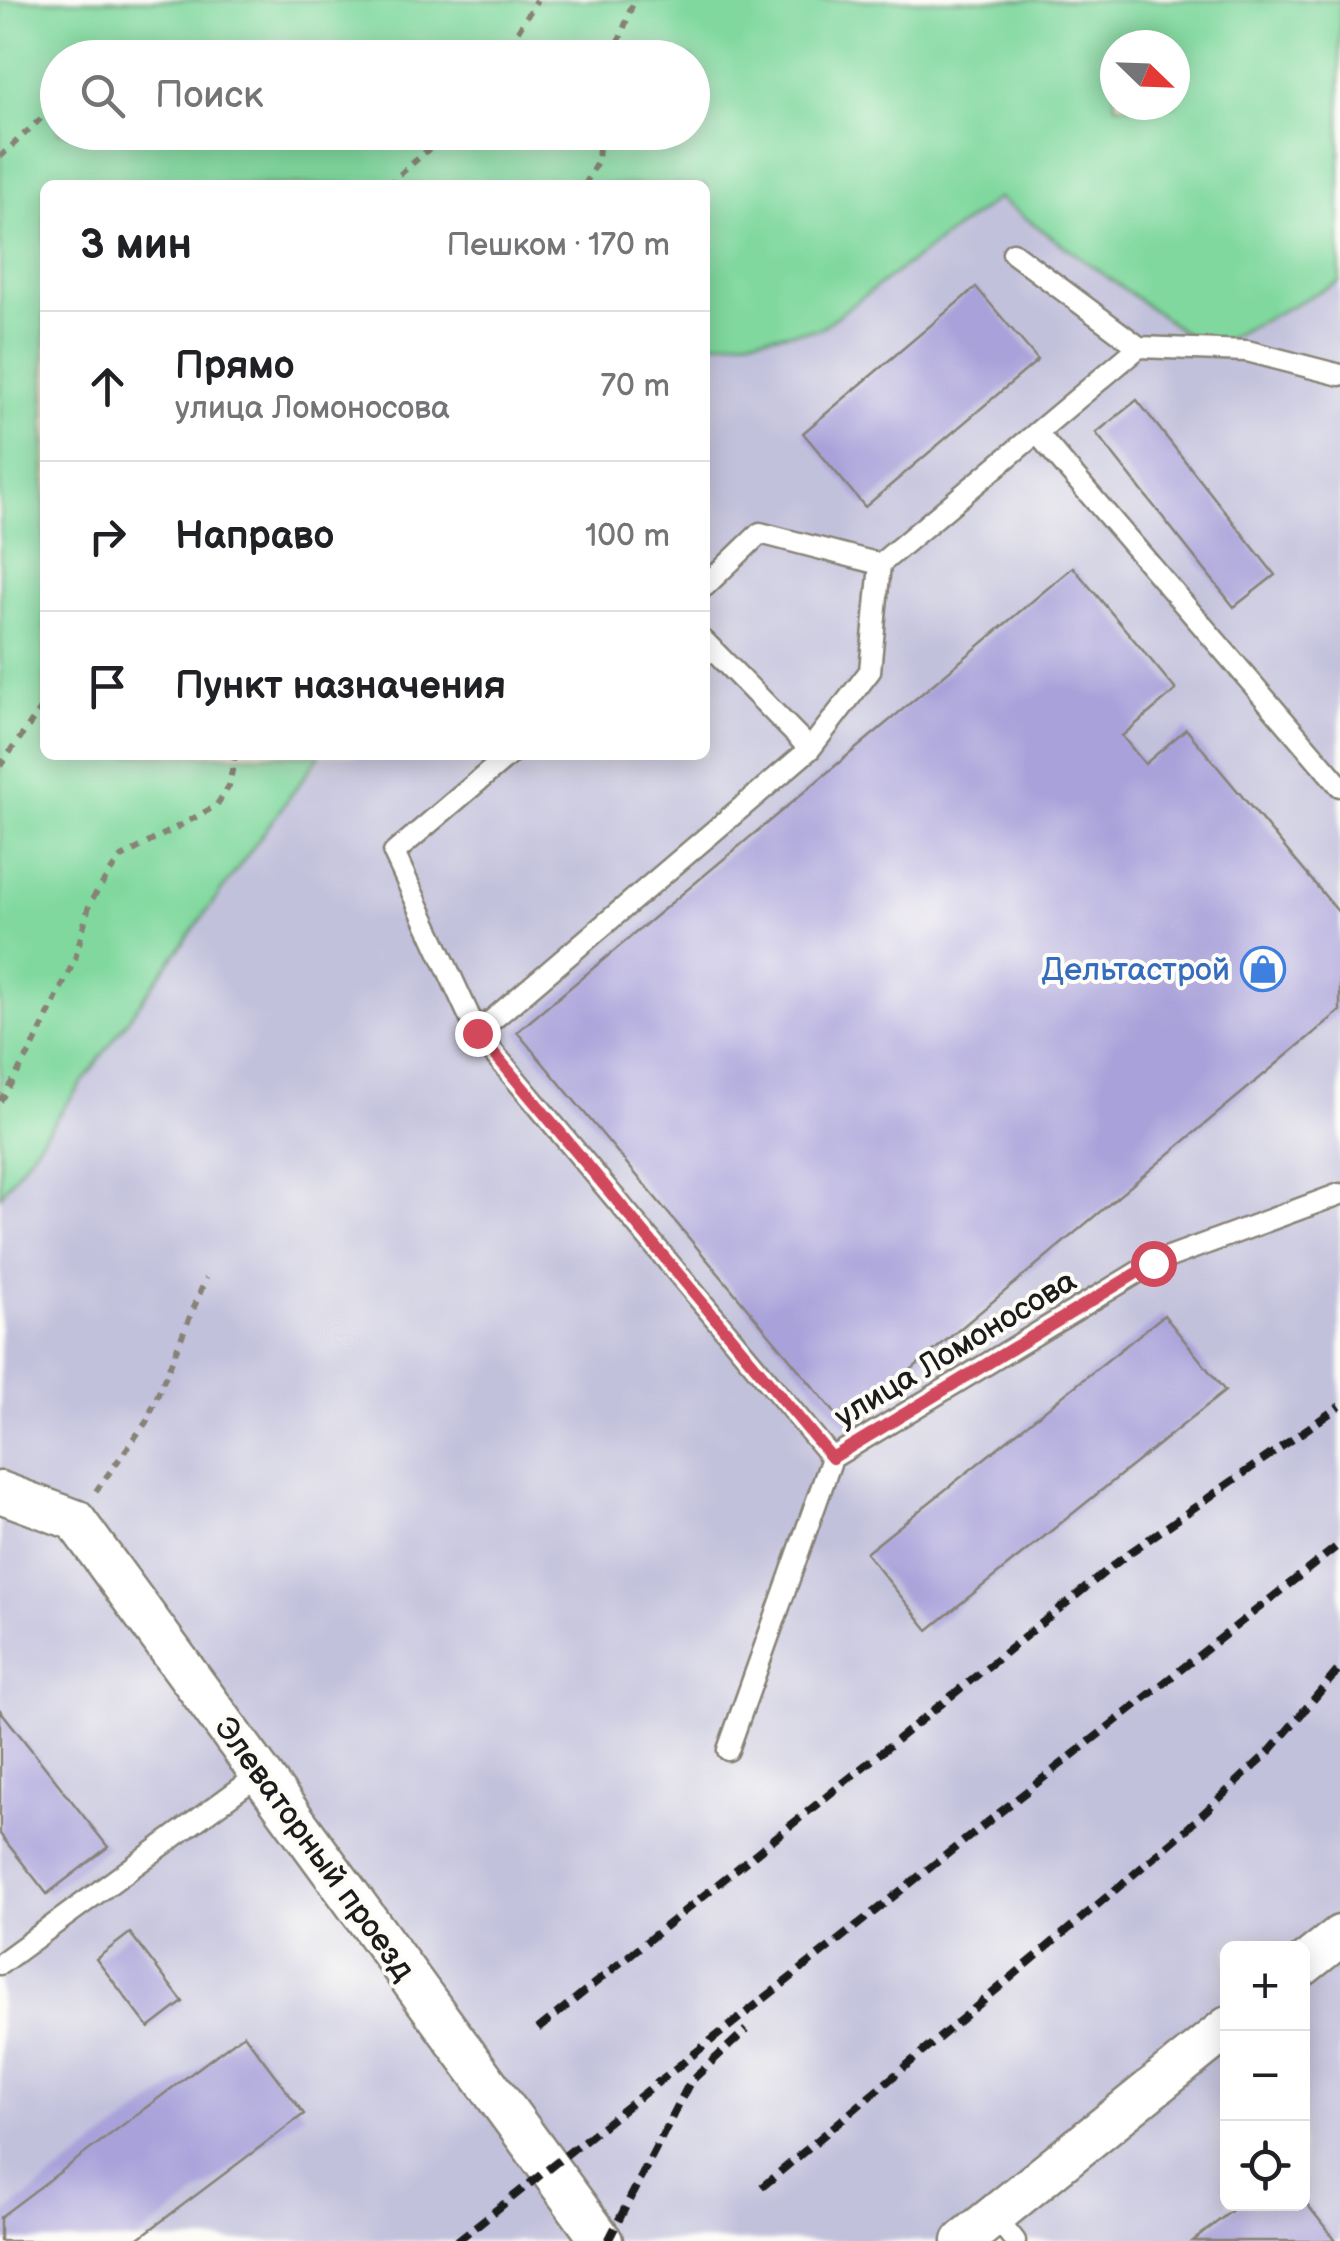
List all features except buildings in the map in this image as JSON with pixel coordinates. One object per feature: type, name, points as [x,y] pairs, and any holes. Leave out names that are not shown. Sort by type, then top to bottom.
[{"type":"street","points":[[0,1492],[75,1520]]},
{"type":"street","name":"Элеваторный проезд","points":[[75,1520],[602,2241]]},
{"type":"street","points":[[1310,1960],[1340,1936]]},
{"type":"street","points":[[964,2241],[1005,2228],[1224,2031]]},
{"type":"lane","points":[[1013,253],[1139,347],[1247,351],[1340,375]]},
{"type":"lane","points":[[477,1033],[810,749],[870,671],[880,564],[1139,347]]},
{"type":"lane","points":[[1036,432],[1340,786]]},
{"type":"lane","points":[[710,581],[760,533],[880,564]]},
{"type":"lane","points":[[710,647],[810,749]]},
{"type":"lane","points":[[503,760],[394,853],[477,1033],[832,1458]]},
{"type":"lane","name":"улица Ломоносова","points":[[728,1750],[832,1458],[1153,1263],[1340,1194]]},
{"type":"lane","points":[[0,1964],[260,1774]]},
{"type":"path","points":[[513,40],[537,0]]},
{"type":"path","points":[[620,40],[634,0]]},
{"type":"path","points":[[0,157],[40,119]]},
{"type":"path","points":[[394,180],[428,150]]},
{"type":"path","points":[[588,180],[599,150]]},
{"type":"path","points":[[0,766],[40,710]]},
{"type":"path","points":[[0,1101],[31,1051],[76,960],[90,902],[120,858],[216,806],[229,786],[234,760]]},
{"type":"path","points":[[75,1520],[147,1421],[206,1278]]},
{"type":"shaded area","points":[[998,198],[1207,349],[1340,281],[1340,2241],[0,2241],[0,1196],[316,760],[710,760],[710,343],[819,329]]},
{"type":"green space","points":[[0,0],[1340,0],[1340,281],[1207,349],[998,198],[819,329],[710,343],[710,180],[40,180],[40,760],[316,760],[0,1196]]},
{"type":"railway","points":[[538,2029],[1125,1556],[1340,1406]]},
{"type":"railway","points":[[457,2241],[1340,1544]]},
{"type":"railway","points":[[762,2187],[1178,1837],[1270,1751],[1340,1668]]},
{"type":"railway","points":[[608,2241],[690,2082],[746,2030]]},
{"type":"place","name":"Дельтастрой","points":[[1263,969]]},
{"type":"route","points":[[477,1033],[832,1458],[1153,1263]]}]
